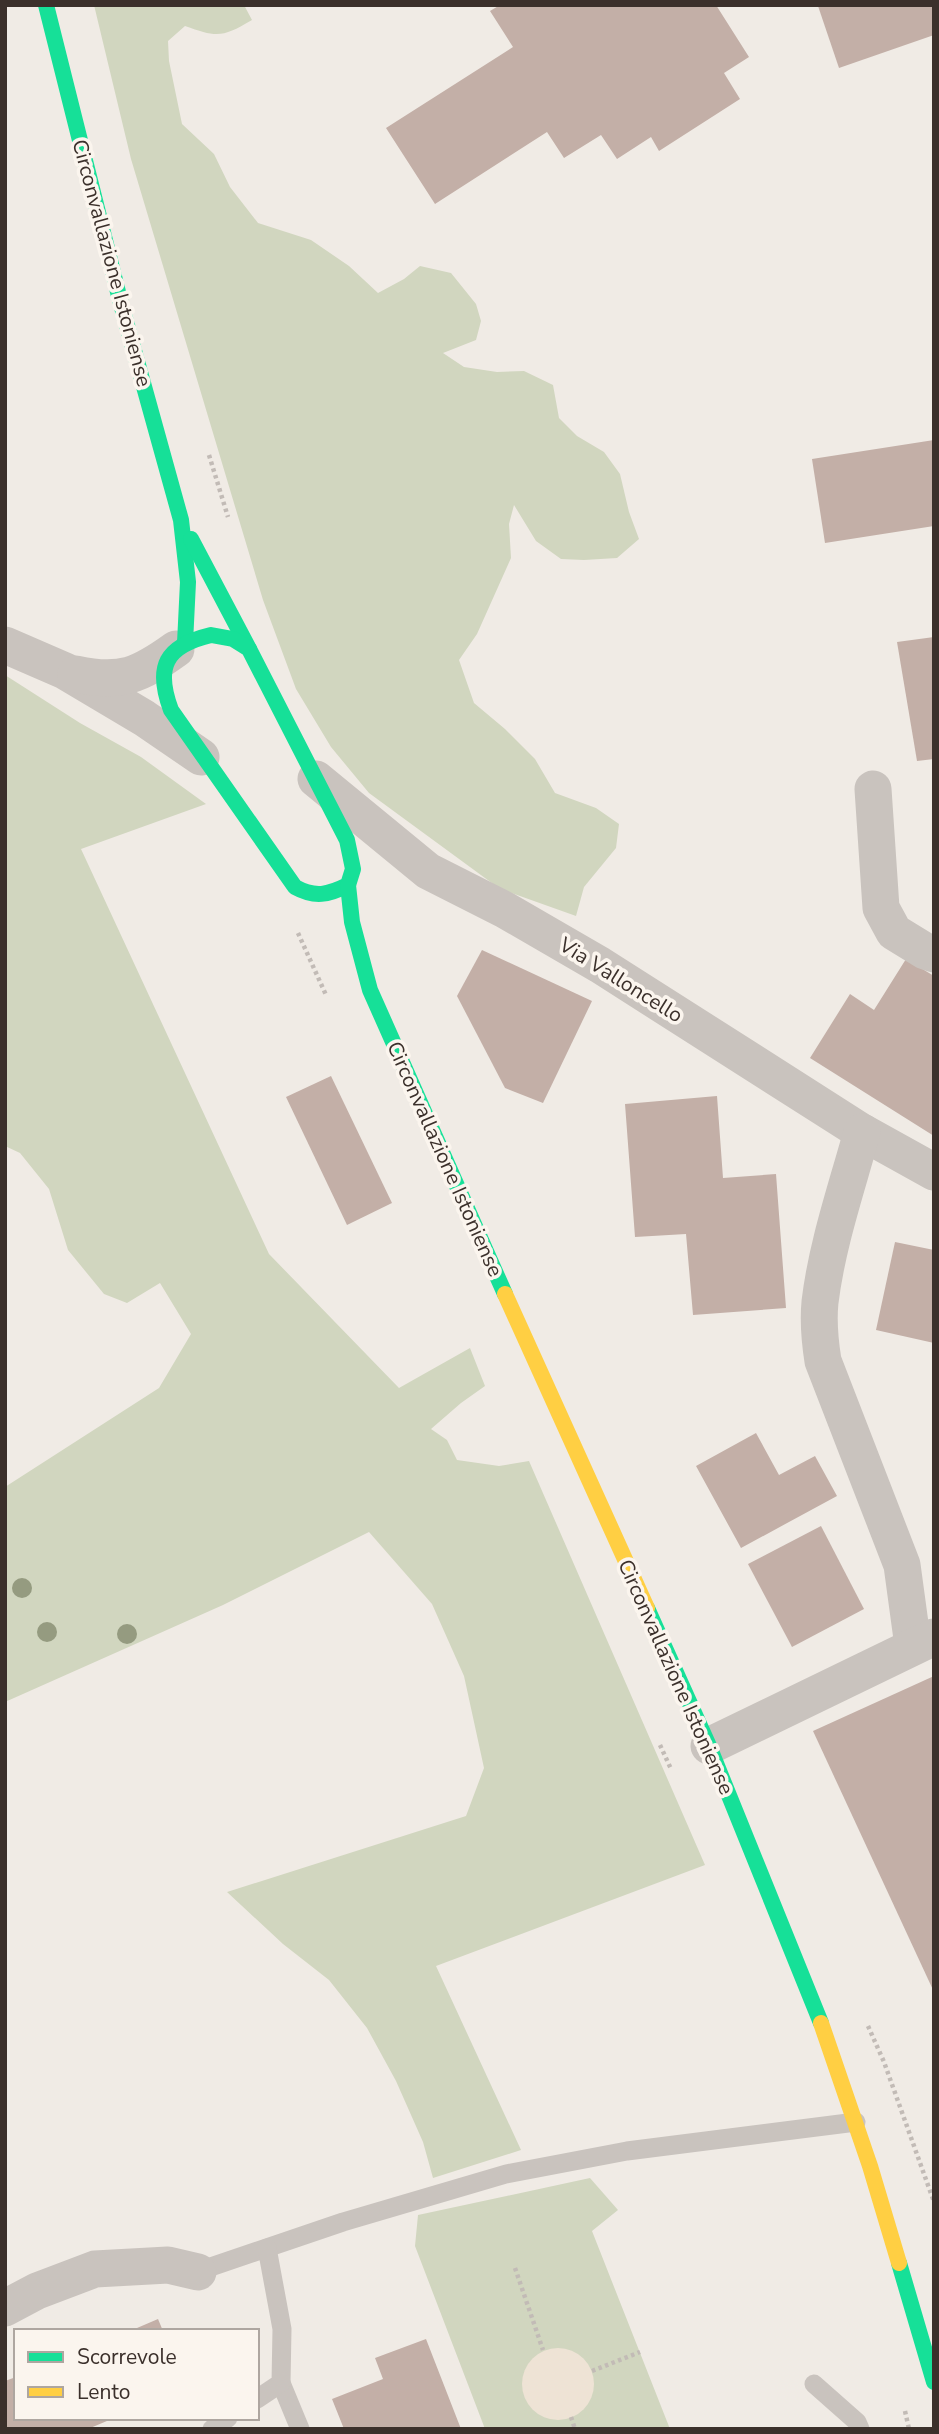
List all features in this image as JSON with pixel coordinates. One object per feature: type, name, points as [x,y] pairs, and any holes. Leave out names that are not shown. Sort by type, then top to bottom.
[{"type":"main road","name":"Circonvallazione Istoniense","points":[[46,5],[120,300],[181,520],[189,579],[180,646],[165,664],[163,684],[171,710],[309,906]]},
{"type":"main road","name":"Circonvallazione Istoniense","points":[[181,520],[347,840],[354,869],[348,886],[352,922],[370,990],[709,1745],[813,1998],[856,2122],[934,2382]]},
{"type":"main road","points":[[180,646],[191,639],[211,635],[233,639],[248,649]]},
{"type":"main road","points":[[295,887],[310,896],[329,895],[348,886]]},
{"type":"main road","name":"Circonvallazione Istoniense","points":[[339,944],[370,990]]},
{"type":"street","points":[[5,645],[65,671],[144,718],[205,760]]},
{"type":"street","points":[[65,671],[103,679],[129,675],[150,667],[180,646]]},
{"type":"street","name":"Via Valloncello","points":[[316,779],[428,871],[505,910],[600,965],[862,1132],[934,1172]]},
{"type":"street","points":[[873,789],[881,908],[894,932],[934,954]]},
{"type":"street","points":[[709,1745],[924,1642],[902,1565],[823,1362],[819,1335],[820,1303],[830,1249],[862,1132]]},
{"type":"street","points":[[5,2308],[37,2291],[95,2269],[168,2265],[193,2274]]},
{"type":"lane","points":[[193,2274],[267,2248],[506,2174],[627,2151],[856,2122]]},
{"type":"lane","points":[[267,2248],[282,2329],[281,2383],[300,2429]]},
{"type":"lane","points":[[259,2398],[281,2383]]},
{"type":"lane","points":[[814,2384],[857,2422],[860,2429]]},
{"type":"path","points":[[209,455],[229,521]]},
{"type":"path","points":[[867,2024],[884,2062],[934,2202]]},
{"type":"path","points":[[515,2268],[543,2350]]},
{"type":"path","points":[[592,2371],[640,2352]]},
{"type":"path","points":[[571,2417],[575,2429]]},
{"type":"green space","points":[[94,5],[244,5],[252,20],[227,33],[205,33],[185,26],[168,41],[169,61],[182,124],[214,154],[230,187],[258,223],[311,240],[349,266],[378,293],[404,279],[420,266],[451,273],[476,304],[481,321],[476,340],[443,353],[464,367],[497,372],[524,371],[553,385],[559,418],[577,436],[604,452],[620,474],[639,539],[617,558],[561,559],[536,541],[514,505],[509,524],[511,558],[477,634],[459,660],[474,703],[535,759],[555,793],[596,808],[619,824],[616,848],[584,887],[576,916],[500,889],[369,793],[331,747],[296,689],[263,600],[131,159]]},
{"type":"green space","points":[[5,675],[80,723],[141,757],[206,804],[81,849],[269,1254],[399,1388],[470,1348],[485,1386],[431,1429],[447,1440],[457,1460],[499,1466],[529,1461],[705,1865],[436,1966],[521,2150],[433,2178],[423,2142],[396,2081],[367,2028],[329,1980],[283,1944],[227,1892],[466,1816],[484,1768],[464,1676],[432,1604],[369,1532],[223,1605],[5,1702],[5,1487],[159,1388],[191,1334],[160,1283],[127,1303],[104,1294],[68,1250],[49,1189],[20,1153],[5,1146]]},
{"type":"green space","points":[[590,2178],[618,2210],[592,2231],[670,2429],[485,2429],[415,2246],[418,2215]]},
{"type":"shaded area","points":[[551,2348],[565,2348],[584,2358],[594,2377],[594,2391],[584,2410],[565,2420],[551,2420],[532,2410],[522,2391],[522,2377],[532,2358]]},
{"type":"building","points":[[500,5],[716,5],[749,57],[724,73],[740,99],[659,151],[651,137],[617,159],[601,135],[564,158],[547,132],[435,204],[386,128],[513,47],[490,11]]},
{"type":"building","points":[[934,5],[934,35],[839,68],[818,6]]},
{"type":"building","points":[[934,440],[934,526],[825,543],[812,459]]},
{"type":"building","points":[[934,637],[934,759],[917,761],[897,642]]},
{"type":"building","points":[[482,950],[592,1001],[543,1103],[505,1088],[457,996]]},
{"type":"building","points":[[906,959],[934,976],[934,1136],[810,1058],[850,994],[874,1010]]},
{"type":"building","points":[[331,1076],[392,1203],[347,1225],[286,1097]]},
{"type":"building","points":[[717,1096],[723,1178],[776,1174],[786,1308],[693,1315],[686,1234],[635,1237],[625,1104]]},
{"type":"building","points":[[895,1242],[934,1250],[934,1343],[876,1330]]},
{"type":"building","points":[[756,1433],[779,1475],[815,1456],[837,1496],[741,1548],[696,1466]]},
{"type":"building","points":[[821,1526],[864,1609],[792,1647],[748,1564]]},
{"type":"building","points":[[934,1676],[934,1992],[813,1731]]},
{"type":"building","points":[[158,2319],[162,2329],[135,2329]]},
{"type":"building","points":[[426,2339],[461,2429],[344,2429],[332,2399],[383,2379],[375,2358]]},
{"type":"building","points":[[14,2378],[14,2420],[109,2420],[88,2429],[6,2429],[5,2381]]},
{"type":"traffic: fast","points":[[46,5],[120,300],[181,520],[188,582],[185,643]]},
{"type":"traffic: fast","points":[[191,539],[249,649]]},
{"type":"traffic: fast","points":[[211,635],[233,639],[249,649],[347,840],[353,869],[348,885],[322,894],[309,893],[295,887],[171,710],[164,682],[164,670],[168,660],[183,645],[211,635]]},
{"type":"traffic: fast","points":[[348,885],[352,922],[370,990],[505,1294]]},
{"type":"traffic: fast","points":[[647,1608],[709,1746],[821,2023]]},
{"type":"traffic: fast","points":[[899,2263],[934,2382]]},
{"type":"traffic: slow","points":[[505,1294],[647,1608]]},
{"type":"traffic: slow","points":[[821,2023],[870,2166],[899,2263]]}]
